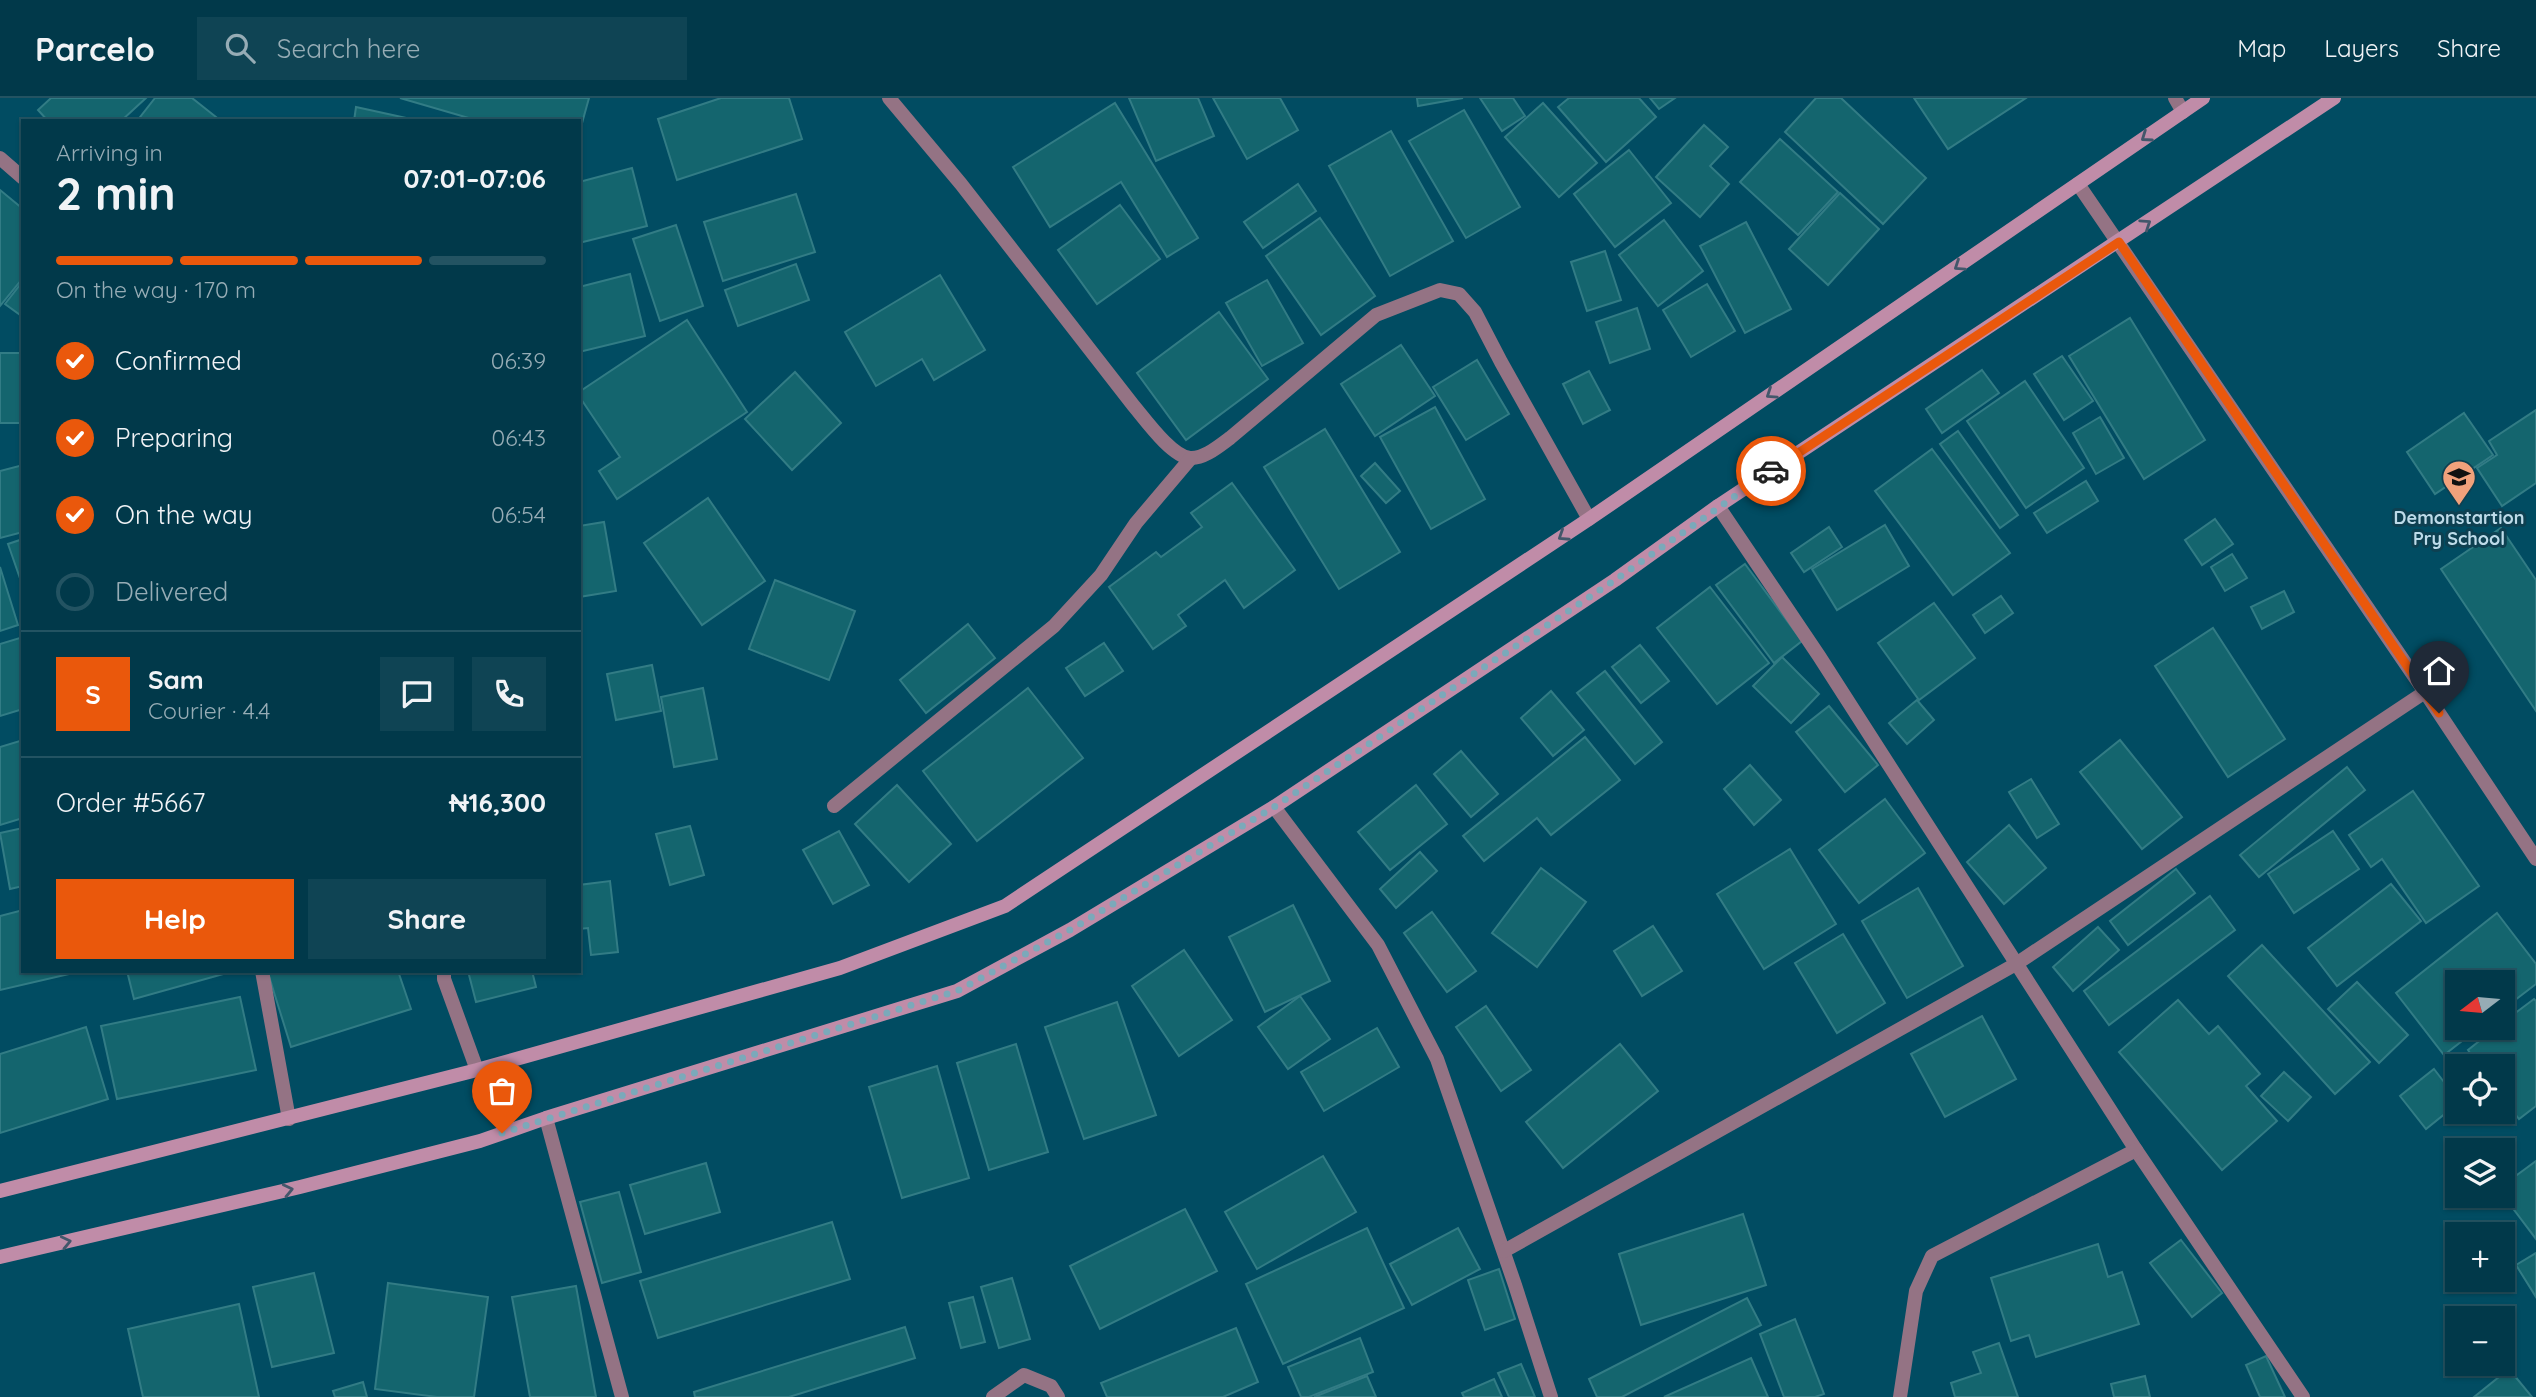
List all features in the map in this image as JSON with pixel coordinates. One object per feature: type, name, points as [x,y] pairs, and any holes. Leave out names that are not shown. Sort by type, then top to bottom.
[{"type":"main road","points":[[0,1191],[477,1070],[839,968],[1005,906],[1589,519],[2203,98]]},
{"type":"main road","points":[[0,1258],[454,1148],[957,991],[1070,930],[1274,807],[1615,580],[1718,506],[2334,98]]},
{"type":"street","points":[[889,98],[961,184],[1155,432],[1179,454],[1191,458],[1207,454],[1230,438],[1376,315],[1440,290],[1459,294],[1475,312],[1500,362],[1589,519]]},
{"type":"street","points":[[2175,98],[2183,111]]},
{"type":"street","points":[[0,158],[21,176]]},
{"type":"street","points":[[2078,184],[2536,859]]},
{"type":"street","points":[[834,806],[1054,626],[1101,575],[1136,523],[1191,458]]},
{"type":"street","points":[[1718,506],[1819,656],[2136,1150],[2303,1397]]},
{"type":"street","points":[[1504,1251],[2016,964],[2425,692]]},
{"type":"street","points":[[1274,807],[1378,945],[1437,1059],[1504,1251],[1551,1397]]},
{"type":"street","points":[[261,973],[289,1119]]},
{"type":"street","points":[[444,973],[477,1070]]},
{"type":"street","points":[[546,1118],[622,1397]]},
{"type":"street","points":[[1900,1397],[1916,1291],[1932,1256],[2136,1150]]},
{"type":"street","points":[[993,1397],[1024,1375],[1051,1387],[1058,1397]]},
{"type":"building","points":[[51,98],[146,98],[123,119],[46,119],[38,110]]},
{"type":"building","points":[[155,98],[192,98],[218,119],[139,119]]},
{"type":"building","points":[[400,98],[589,98],[581,127],[581,119],[472,119]]},
{"type":"building","points":[[721,98],[789,98],[802,139],[677,180],[658,119]]},
{"type":"building","points":[[1129,98],[1198,98],[1214,136],[1156,161]]},
{"type":"building","points":[[1213,98],[1280,98],[1298,130],[1247,159]]},
{"type":"building","points":[[1417,98],[1463,98],[1418,106]]},
{"type":"building","points":[[1480,98],[1513,98],[1525,116],[1502,131]]},
{"type":"building","points":[[1569,98],[1639,98],[1656,117],[1606,162],[1558,107]]},
{"type":"building","points":[[1650,98],[1675,98],[1659,109]]},
{"type":"building","points":[[1816,98],[1841,98],[1926,178],[1883,224],[1785,132]]},
{"type":"building","points":[[1914,98],[2026,98],[1948,149]]},
{"type":"building","points":[[1115,103],[1198,238],[1167,257],[1121,182],[1050,227],[1013,167]]},
{"type":"building","points":[[1543,103],[1597,163],[1559,197],[1505,137]]},
{"type":"building","points":[[356,107],[411,119],[354,119]]},
{"type":"building","points":[[1464,110],[1520,207],[1466,238],[1409,141]]},
{"type":"building","points":[[1704,125],[1728,147],[1710,166],[1729,184],[1700,217],[1656,177]]},
{"type":"building","points":[[1391,131],[1453,241],[1390,276],[1329,166]]},
{"type":"building","points":[[1780,139],[1838,192],[1798,235],[1740,182]]},
{"type":"building","points":[[1629,150],[1671,203],[1615,247],[1574,194]]},
{"type":"building","points":[[632,168],[647,226],[581,242],[581,181]]},
{"type":"building","points":[[1298,184],[1316,211],[1263,248],[1244,222]]},
{"type":"building","points":[[0,190],[21,207],[21,280],[0,306]]},
{"type":"building","points":[[1840,193],[1879,229],[1828,285],[1789,249]]},
{"type":"building","points":[[796,194],[815,252],[723,281],[704,222]]},
{"type":"building","points":[[1120,205],[1160,259],[1097,304],[1058,250]]},
{"type":"building","points":[[1320,218],[1375,296],[1321,335],[1266,256]]},
{"type":"building","points":[[1664,220],[1703,271],[1658,306],[1619,255]]},
{"type":"building","points":[[1746,222],[1791,309],[1745,333],[1700,246]]},
{"type":"building","points":[[676,225],[703,306],[660,321],[633,239]]},
{"type":"building","points":[[1605,251],[1621,300],[1587,311],[1571,262]]},
{"type":"building","points":[[796,264],[809,300],[738,326],[725,290]]},
{"type":"building","points":[[630,274],[645,336],[581,352],[581,286]]},
{"type":"building","points":[[940,275],[985,350],[934,380],[922,359],[876,386],[845,332]]},
{"type":"building","points":[[1267,280],[1303,343],[1262,366],[1226,303]]},
{"type":"building","points":[[21,284],[21,316],[5,304]]},
{"type":"building","points":[[1707,284],[1735,331],[1691,357],[1663,310]]},
{"type":"building","points":[[1637,308],[1650,349],[1610,363],[1596,322]]},
{"type":"building","points":[[1219,312],[1268,379],[1186,440],[1137,373]]},
{"type":"building","points":[[2130,318],[2205,440],[2144,479],[2069,356]]},
{"type":"building","points":[[687,320],[747,412],[617,499],[599,471],[620,457],[581,399],[581,391]]},
{"type":"building","points":[[1401,345],[1435,396],[1375,436],[1341,384]]},
{"type":"building","points":[[0,353],[21,353],[21,423],[0,423]]},
{"type":"building","points":[[2062,356],[2093,401],[2064,420],[2034,374]]},
{"type":"building","points":[[1477,360],[1509,414],[1466,440],[1433,387]]},
{"type":"building","points":[[1982,370],[1999,393],[1942,433],[1926,409]]},
{"type":"building","points":[[1589,371],[1610,410],[1583,424],[1563,384]]},
{"type":"building","points":[[795,372],[841,423],[792,470],[745,419]]},
{"type":"building","points":[[2025,381],[2084,468],[2026,508],[1967,421]]},
{"type":"building","points":[[1435,407],[1485,499],[1431,529],[1380,437]]},
{"type":"building","points":[[2536,410],[2536,483],[2502,506],[2477,468],[2497,455],[2489,441]]},
{"type":"building","points":[[2464,413],[2493,455],[2435,494],[2407,452]]},
{"type":"building","points":[[2100,417],[2124,458],[2096,474],[2073,433]]},
{"type":"building","points":[[1325,429],[1400,552],[1339,589],[1264,467]]},
{"type":"building","points":[[1958,431],[2018,515],[2000,528],[1940,444]]},
{"type":"building","points":[[1932,449],[2010,553],[1953,595],[1875,491]]},
{"type":"building","points":[[1375,463],[1400,491],[1386,503],[1361,476]]},
{"type":"building","points":[[21,466],[21,533],[0,538],[0,471]]},
{"type":"building","points":[[2086,481],[2098,501],[2047,533],[2034,513]]},
{"type":"building","points":[[1232,483],[1295,570],[1244,608],[1225,580],[1178,615],[1186,626],[1153,649],[1109,587],[1156,552],[1161,557],[1202,527],[1191,513]]},
{"type":"building","points":[[708,498],[765,581],[702,625],[644,543]]},
{"type":"building","points":[[2215,519],[2233,544],[2202,565],[2185,540]]},
{"type":"building","points":[[604,522],[616,591],[581,597],[581,526]]},
{"type":"building","points":[[1885,525],[1909,566],[1837,610],[1812,569]]},
{"type":"building","points":[[1829,527],[1842,547],[1804,572],[1791,553]]},
{"type":"building","points":[[2501,528],[2536,580],[2536,711],[2441,569]]},
{"type":"building","points":[[21,540],[21,581],[8,544]]},
{"type":"building","points":[[2232,554],[2247,578],[2225,591],[2211,567]]},
{"type":"building","points":[[1745,564],[1802,641],[1774,663],[1716,585]]},
{"type":"building","points":[[0,567],[18,625],[0,631]]},
{"type":"building","points":[[775,580],[855,611],[829,680],[749,649]]},
{"type":"building","points":[[1710,587],[1769,663],[1717,704],[1657,628]]},
{"type":"building","points":[[2284,591],[2294,612],[2262,629],[2251,607]]},
{"type":"building","points":[[2001,596],[2013,613],[1985,633],[1973,615]]},
{"type":"building","points":[[1934,603],[1975,658],[1919,700],[1878,643]]},
{"type":"building","points":[[968,624],[995,658],[926,713],[900,680]]},
{"type":"building","points":[[2213,628],[2285,739],[2228,777],[2155,666]]},
{"type":"building","points":[[21,638],[21,710],[0,716],[0,644]]},
{"type":"building","points":[[1104,643],[1123,671],[1085,696],[1066,668]]},
{"type":"building","points":[[1640,645],[1669,681],[1641,703],[1612,667]]},
{"type":"building","points":[[1782,657],[1819,694],[1791,723],[1753,686]]},
{"type":"building","points":[[652,665],[661,711],[616,720],[607,674]]},
{"type":"building","points":[[1605,671],[1662,742],[1635,764],[1577,693]]},
{"type":"building","points":[[703,688],[717,759],[674,767],[661,697]]},
{"type":"building","points":[[1028,688],[1083,758],[977,841],[923,771]]},
{"type":"building","points":[[1551,691],[1584,730],[1553,756],[1521,718]]},
{"type":"building","points":[[1917,700],[1934,720],[1907,744],[1889,723]]},
{"type":"building","points":[[1829,706],[1878,765],[1845,792],[1796,732]]},
{"type":"building","points":[[1585,737],[1620,780],[1551,835],[1537,818],[1484,861],[1463,836]]},
{"type":"building","points":[[2120,740],[2182,817],[2142,849],[2080,772]]},
{"type":"building","points":[[21,741],[21,819],[0,825],[0,747]]},
{"type":"building","points":[[1461,751],[1498,794],[1471,817],[1434,774]]},
{"type":"building","points":[[1750,765],[1781,800],[1754,825],[1724,789]]},
{"type":"building","points":[[2347,767],[2365,790],[2259,877],[2240,855]]},
{"type":"building","points":[[2031,779],[2059,824],[2037,838],[2009,792]]},
{"type":"building","points":[[897,785],[951,844],[909,882],[855,824]]},
{"type":"building","points":[[1416,785],[1447,824],[1390,870],[1358,832]]},
{"type":"building","points":[[2413,791],[2479,886],[2426,923],[2382,859],[2371,867],[2349,835]]},
{"type":"building","points":[[1885,799],[1925,853],[1859,903],[1819,850]]},
{"type":"building","points":[[2009,825],[2046,868],[2004,904],[1967,862]]},
{"type":"building","points":[[690,826],[704,875],[670,885],[656,834]]},
{"type":"building","points":[[21,828],[21,886],[10,889],[0,833]]},
{"type":"building","points":[[839,831],[869,885],[833,904],[803,850]]},
{"type":"building","points":[[2333,831],[2359,869],[2294,913],[2268,874]]},
{"type":"building","points":[[1790,849],[1836,924],[1764,969],[1717,894]]},
{"type":"building","points":[[1420,852],[1437,871],[1396,908],[1380,889]]},
{"type":"building","points":[[1541,868],[1586,902],[1537,967],[1492,933]]},
{"type":"building","points":[[2176,869],[2195,893],[2128,945],[2110,921]]},
{"type":"building","points":[[610,881],[618,952],[591,955],[588,928],[581,929],[581,885]]},
{"type":"building","points":[[2391,884],[2421,921],[2337,986],[2308,948]]},
{"type":"building","points":[[1918,888],[1963,966],[1907,998],[1862,921]]},
{"type":"building","points":[[2210,896],[2235,930],[2109,1025],[2084,991]]},
{"type":"building","points":[[1293,905],[1330,981],[1265,1012],[1229,937]]},
{"type":"building","points":[[21,911],[21,973],[73,973],[0,990],[0,916]]},
{"type":"building","points":[[1432,912],[1476,971],[1447,992],[1404,933]]},
{"type":"building","points":[[2497,913],[2536,964],[2536,984],[2515,1000],[2515,970],[2445,970],[2445,1040],[2463,1040],[2444,1055],[2396,993]]},
{"type":"building","points":[[1653,926],[1682,971],[1642,996],[1614,951]]},
{"type":"building","points":[[2098,927],[2119,950],[2073,991],[2053,967]]},
{"type":"building","points":[[1843,934],[1885,1003],[1837,1033],[1795,963]]},
{"type":"building","points":[[2262,945],[2370,1062],[2335,1094],[2228,976]]},
{"type":"building","points":[[1184,950],[1232,1020],[1179,1056],[1132,986]]},
{"type":"building","points":[[128,973],[227,973],[134,999]]},
{"type":"building","points":[[268,973],[399,973],[411,1009],[291,1047]]},
{"type":"building","points":[[469,973],[532,973],[536,987],[476,1002]]},
{"type":"building","points":[[2357,982],[2408,1035],[2379,1063],[2328,1009]]},
{"type":"building","points":[[1300,996],[1330,1039],[1288,1069],[1258,1027]]},
{"type":"building","points":[[240,997],[256,1070],[117,1099],[101,1026]]},
{"type":"building","points":[[2534,999],[2536,1001],[2536,1106],[2519,1119],[2515,1114],[2515,1054],[2471,1054],[2468,1050],[2481,1040],[2515,1040],[2515,1013]]},
{"type":"building","points":[[2178,1000],[2209,1034],[2218,1026],[2260,1074],[2246,1086],[2277,1121],[2222,1170],[2119,1052]]},
{"type":"building","points":[[1117,1002],[1156,1115],[1084,1139],[1045,1027]]},
{"type":"building","points":[[1486,1006],[1531,1070],[1501,1091],[1456,1027]]},
{"type":"building","points":[[1982,1016],[2016,1079],[1945,1117],[1911,1054]]},
{"type":"building","points":[[86,1027],[108,1099],[0,1133],[0,1054]]},
{"type":"building","points":[[1377,1028],[1399,1067],[1324,1111],[1301,1072]]},
{"type":"building","points":[[1016,1044],[1048,1152],[989,1170],[957,1063]]},
{"type":"building","points":[[1620,1044],[1658,1091],[1563,1168],[1526,1122]]},
{"type":"building","points":[[937,1066],[969,1178],[902,1198],[869,1087]]},
{"type":"building","points":[[2434,1069],[2445,1083],[2445,1114],[2426,1129],[2400,1096]]},
{"type":"building","points":[[2284,1072],[2311,1097],[2288,1121],[2261,1096]]},
{"type":"building","points":[[1323,1156],[1356,1212],[1257,1269],[1225,1212]]},
{"type":"building","points":[[2536,1161],[2536,1239],[2513,1208],[2515,1208],[2515,1176]]},
{"type":"building","points":[[706,1163],[720,1212],[645,1234],[630,1185]]},
{"type":"building","points":[[619,1192],[641,1272],[602,1283],[580,1202]]},
{"type":"building","points":[[1185,1209],[1217,1271],[1100,1329],[1070,1266]]},
{"type":"building","points":[[1743,1214],[1766,1285],[1641,1325],[1619,1254]]},
{"type":"building","points":[[832,1222],[850,1279],[658,1338],[640,1281]]},
{"type":"building","points":[[1367,1228],[1404,1308],[1283,1364],[1246,1284]]},
{"type":"building","points":[[1458,1228],[1480,1269],[1412,1305],[1390,1264]]},
{"type":"building","points":[[2181,1240],[2222,1293],[2192,1317],[2150,1263]]},
{"type":"building","points":[[2098,1244],[2108,1277],[2122,1272],[2139,1324],[2036,1357],[2029,1335],[2011,1341],[1991,1278]]},
{"type":"building","points":[[2536,1253],[2536,1297],[2516,1265]]},
{"type":"building","points":[[1499,1269],[1515,1319],[1485,1330],[1468,1280]]},
{"type":"building","points":[[314,1273],[334,1353],[272,1367],[253,1287]]},
{"type":"building","points":[[1012,1278],[1030,1339],[999,1348],[981,1287]]},
{"type":"building","points":[[388,1283],[488,1297],[474,1397],[437,1397],[375,1389]]},
{"type":"building","points":[[576,1286],[596,1397],[530,1397],[512,1297]]},
{"type":"building","points":[[973,1297],[985,1342],[961,1348],[949,1303]]},
{"type":"building","points":[[1747,1298],[1761,1325],[1622,1397],[1597,1397],[1589,1379]]},
{"type":"building","points":[[239,1304],[259,1397],[143,1397],[128,1329]]},
{"type":"building","points":[[1795,1319],[1824,1394],[1815,1397],[1784,1397],[1760,1334]]},
{"type":"building","points":[[905,1327],[915,1358],[789,1397],[695,1397],[694,1392]]},
{"type":"building","points":[[1236,1328],[1258,1382],[1223,1397],[1107,1397],[1101,1383]]},
{"type":"building","points":[[1360,1338],[1373,1372],[1309,1397],[1301,1397],[1288,1367]]},
{"type":"building","points":[[1999,1343],[2018,1397],[1955,1397],[1951,1383],[1981,1373],[1973,1352]]},
{"type":"building","points":[[2266,1356],[2285,1397],[2260,1397],[2246,1365]]},
{"type":"building","points":[[1751,1358],[1768,1397],[1664,1397]]},
{"type":"building","points":[[1521,1364],[1535,1397],[1509,1397],[1498,1373]]},
{"type":"building","points":[[1367,1376],[1376,1397],[1314,1397]]},
{"type":"building","points":[[2145,1376],[2150,1397],[2114,1397],[2111,1384]]},
{"type":"building","points":[[2500,1376],[2515,1376],[2532,1397],[2474,1397]]},
{"type":"building","points":[[1494,1379],[1502,1397],[1464,1397],[1462,1393]]},
{"type":"building","points":[[363,1382],[367,1397],[335,1397],[333,1391]]},
{"type":"way so far","points":[[502,1133],[957,991],[1070,930],[1274,807],[1615,580],[1771,471]]},
{"type":"place","name":"Demonstartion Pry School","points":[[2459,507]]},
{"type":"route","points":[[1771,471],[2119,242],[2439,713]]}]
